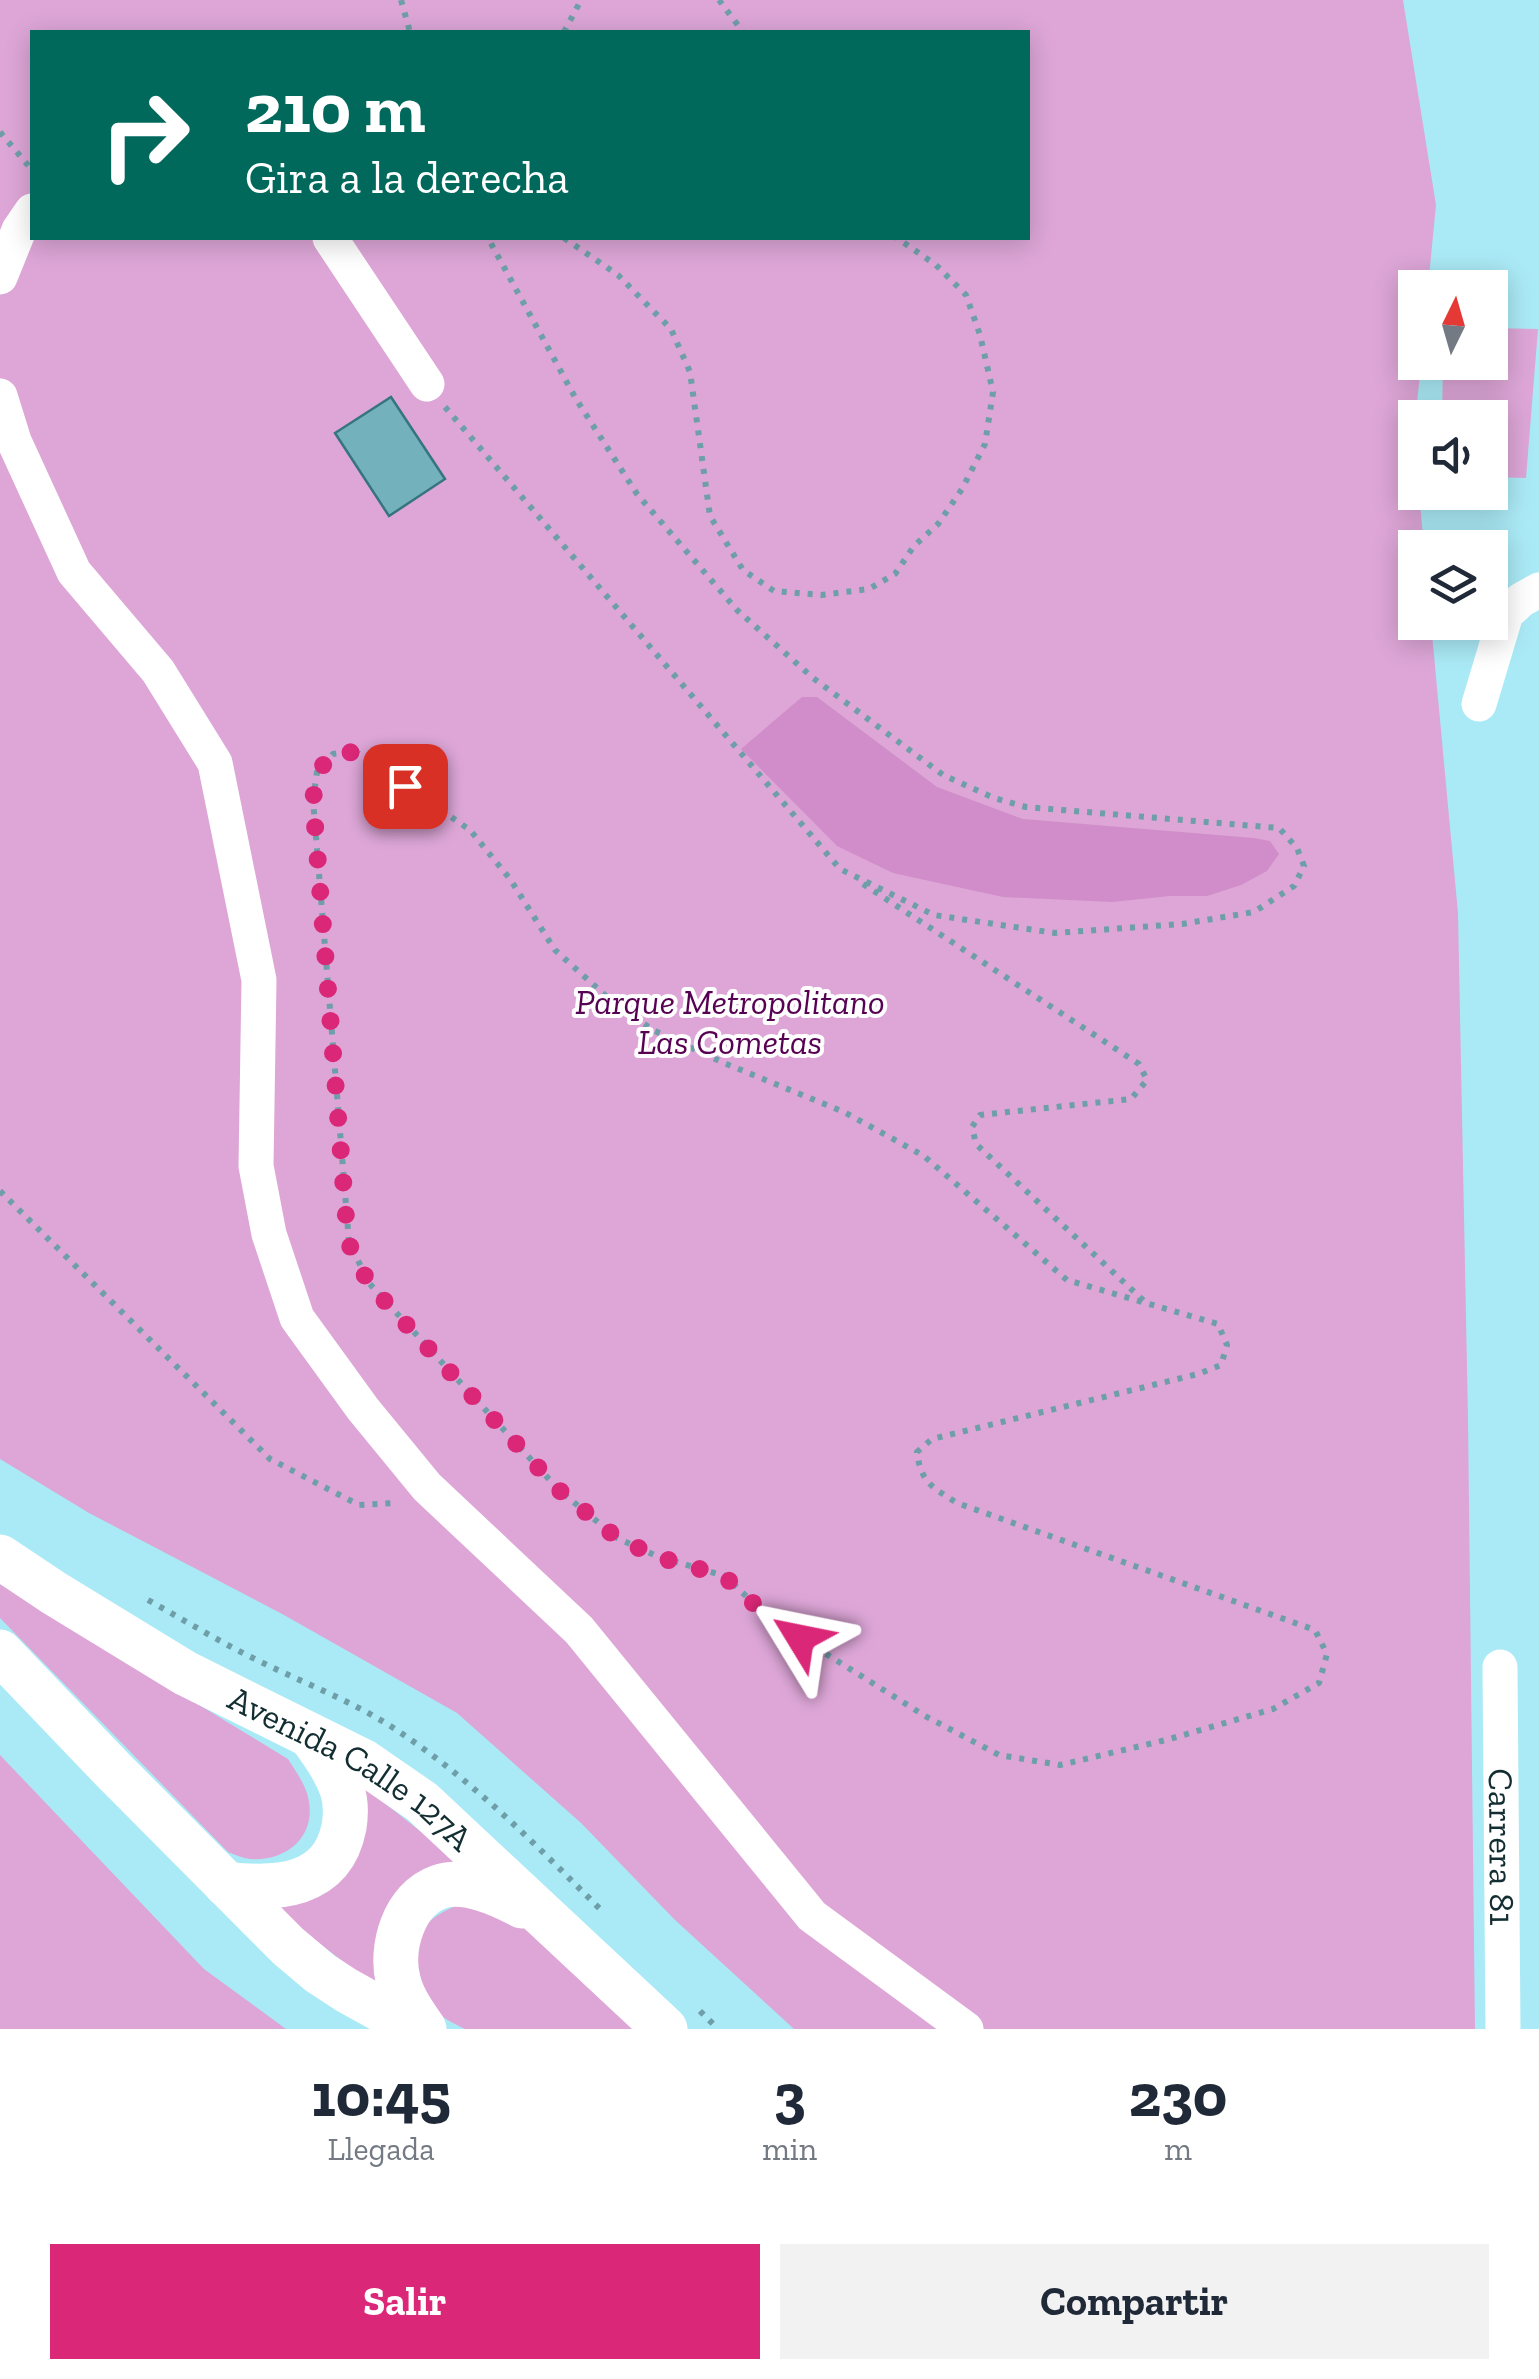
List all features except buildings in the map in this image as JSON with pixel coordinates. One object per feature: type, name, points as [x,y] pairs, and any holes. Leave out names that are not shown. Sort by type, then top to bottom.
[{"type":"main road","name":"Avenida Calle 127A","points":[[0,1557],[185,1673],[364,1762],[422,1802],[665,2029]]},
{"type":"main road","points":[[0,1652],[226,1884],[320,1973],[358,1998],[420,2029]]},
{"type":"main road","points":[[226,1884],[281,1886],[306,1879],[320,1870],[342,1839],[346,1816],[343,1792],[311,1736]]},
{"type":"main road","points":[[420,2029],[404,1997],[395,1959],[400,1928],[419,1899],[440,1886],[472,1886],[507,1897],[546,1918]]},
{"type":"street","points":[[0,277],[19,230],[30,214]]},
{"type":"street","points":[[331,240],[426,384]]},
{"type":"street","points":[[0,396],[14,441],[74,572],[158,671],[215,763],[259,980],[256,1166],[269,1234],[298,1318],[363,1409],[427,1487],[579,1630],[812,1916],[966,2029]]},
{"type":"street","points":[[1479,704],[1506,614],[1539,590]]},
{"type":"street","name":"Carrera 81","points":[[1500,1667],[1503,2029]]},
{"type":"path","points":[[400,0],[409,30]]},
{"type":"path","points":[[565,30],[581,0]]},
{"type":"path","points":[[719,0],[742,30]]},
{"type":"path","points":[[0,132],[30,168]]},
{"type":"path","points":[[489,240],[576,399],[637,494],[738,610],[813,678],[944,775],[994,798],[1026,807],[1278,828],[1297,848],[1304,866],[1294,886],[1254,912],[1182,924],[1055,933],[934,915],[840,870]]},
{"type":"path","points":[[567,240],[618,276],[671,329],[690,372],[710,516],[743,570],[774,591],[822,595],[869,589],[895,574],[914,546],[938,524],[985,444],[993,392],[966,295],[936,264],[900,240]]},
{"type":"path","points":[[426,384],[840,870],[1139,1064],[1147,1080],[1131,1098],[980,1115],[972,1127],[976,1144],[1146,1303],[1218,1324],[1227,1345],[1220,1366],[932,1440],[917,1452],[920,1472],[931,1487],[957,1503],[1316,1630],[1327,1654],[1319,1683],[1273,1709],[1060,1765],[999,1755],[925,1716],[769,1618],[724,1576],[658,1557],[617,1538],[559,1490],[369,1284],[348,1242],[313,800],[317,772],[333,754],[354,752],[470,830],[510,879],[556,950],[617,1006],[655,1031],[844,1112],[924,1156],[1067,1280],[1146,1303]]},
{"type":"path","points":[[0,1191],[270,1459],[359,1505],[398,1502],[427,1487]]},
{"type":"green space","name":"Parque Metropolitano Las Cometas","points":[[0,0],[1403,0],[1436,205],[1430,270],[1398,270],[1398,380],[1419,380],[1417,400],[1398,400],[1398,510],[1421,510],[1422,530],[1398,530],[1398,640],[1433,640],[1458,913],[1475,2029],[794,2029],[675,1920],[581,1823],[457,1713],[284,1615],[89,1513],[0,1459]]},
{"type":"green space","points":[[1508,328],[1538,329],[1526,478],[1508,478],[1508,400],[1442,400],[1443,380],[1508,380]]},
{"type":"green space","points":[[0,1584],[288,1759],[309,1802],[310,1815],[302,1837],[286,1852],[263,1859],[228,1852],[0,1618]]},
{"type":"green space","points":[[0,1755],[204,1969],[286,2029],[0,2029]]},
{"type":"green space","points":[[359,1783],[467,1868],[445,1872],[382,1992],[269,1904]]},
{"type":"green space","points":[[466,1902],[520,1920],[638,2029],[465,2029],[445,2018],[425,1992],[415,1947],[428,1923]]},
{"type":"shaded area","points":[[802,697],[817,697],[937,787],[1023,819],[1254,838],[1270,841],[1279,854],[1267,871],[1207,896],[1112,902],[1003,897],[893,873],[837,846],[741,749]]},
{"type":"route","points":[[405,786],[354,752],[333,754],[317,772],[313,800],[348,1242],[369,1284],[559,1490],[617,1538],[658,1557],[724,1576],[769,1618],[800,1638]]}]
